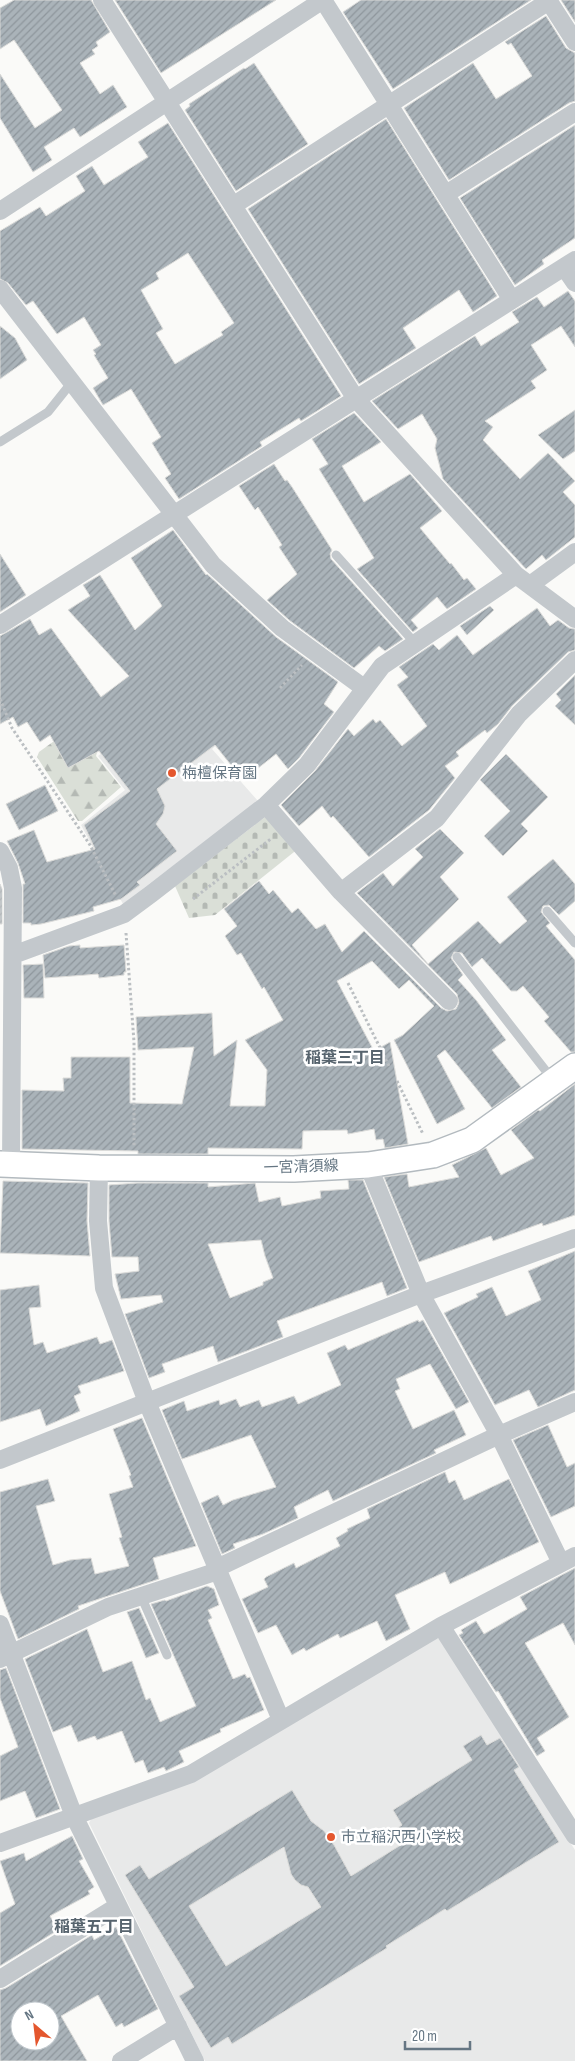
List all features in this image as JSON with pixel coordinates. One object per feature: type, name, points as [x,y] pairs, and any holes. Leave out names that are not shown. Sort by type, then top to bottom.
[{"type":"main road","name":"一宮清須線","points":[[6,1164],[99,1168],[294,1169],[368,1165],[433,1155],[472,1140],[575,1066]]},
{"type":"street","points":[[102,0],[356,399],[523,580],[575,619]]},
{"type":"street","points":[[0,211],[323,0],[512,300]]},
{"type":"street","points":[[234,205],[548,1],[575,42]]},
{"type":"street","points":[[446,194],[575,112]]},
{"type":"street","points":[[0,625],[570,263],[575,283]]},
{"type":"street","points":[[0,289],[213,565],[282,628],[364,688]]},
{"type":"street","points":[[12,955],[124,914],[266,805],[307,765],[382,666],[415,643],[575,552]]},
{"type":"street","points":[[341,892],[437,818],[519,714],[575,660]]},
{"type":"street","points":[[266,805],[341,892],[449,1001]]},
{"type":"street","points":[[0,851],[9,868],[13,888],[6,1164]]},
{"type":"street","points":[[0,1843],[191,1774],[441,1626],[568,1560],[421,1294],[368,1165]]},
{"type":"street","points":[[99,1168],[98,1220],[104,1288],[147,1402],[281,1720]]},
{"type":"street","points":[[0,1460],[421,1294],[575,1238]]},
{"type":"street","points":[[6,1656],[108,1607],[217,1569],[500,1435],[575,1402]]},
{"type":"street","points":[[0,1624],[6,1656],[74,1816],[195,2061]]},
{"type":"street","points":[[441,1626],[575,1836]]},
{"type":"street","points":[[0,1979],[118,1906]]},
{"type":"street","points":[[120,2061],[178,2026]]},
{"type":"lane","points":[[0,442],[48,412],[72,382]]},
{"type":"lane","points":[[336,555],[415,643]]},
{"type":"lane","points":[[547,911],[575,943]]},
{"type":"lane","points":[[457,956],[554,1082]]},
{"type":"lane","points":[[141,1596],[167,1656]]},
{"type":"path","points":[[280,688],[314,651]]},
{"type":"path","points":[[193,899],[286,827]]},
{"type":"path","points":[[348,983],[389,1066]]},
{"type":"path","points":[[396,1081],[433,1155]]},
{"type":"shaded area","name":"栴檀保育園","points":[[271,697],[212,749],[258,801],[123,904],[81,825],[125,790],[98,756],[166,702]]},
{"type":"shaded area","name":"市立稲沢西小学校","points":[[437,1638],[443,1641],[575,1850],[575,2061],[205,2061],[89,1823],[92,1817],[195,1779]]},
{"type":"green space","points":[[72,728],[98,749],[96,756],[121,787],[82,821],[78,821],[37,757],[39,752]]},
{"type":"green space","points":[[269,814],[299,848],[215,915],[189,918],[175,886]]},
{"type":"building","points":[[14,0],[91,0],[110,32],[96,42],[98,46],[92,50],[95,54],[80,63],[100,94],[113,85],[127,107],[80,137],[74,128],[44,147],[52,160],[33,172],[0,118],[0,74],[35,128],[62,110],[14,40],[0,49],[0,8]]},
{"type":"building","points":[[115,0],[276,0],[161,73]]},
{"type":"building","points":[[361,0],[531,0],[393,89],[343,12]]},
{"type":"building","points":[[561,0],[575,0],[575,22]]},
{"type":"building","points":[[546,16],[566,48],[575,53],[575,101],[449,180],[404,108],[473,63],[496,99],[532,76],[511,43],[508,45],[505,42]]},
{"type":"building","points":[[254,63],[308,144],[236,191],[185,110],[190,106],[189,104]]},
{"type":"building","points":[[386,119],[497,296],[473,312],[459,290],[403,328],[416,348],[359,384],[248,209]]},
{"type":"building","points":[[168,123],[341,396],[301,421],[299,418],[260,442],[262,446],[179,499],[165,478],[171,474],[152,443],[161,437],[131,389],[103,405],[93,388],[108,378],[94,355],[96,354],[93,350],[101,345],[84,317],[57,334],[33,301],[26,305],[8,283],[0,279],[0,231],[40,207],[46,216],[85,191],[76,176],[92,166],[104,185],[148,157],[138,142]],"holes":[[[188,253],[234,323],[221,332],[223,335],[175,364],[156,333],[163,329],[141,290],[159,279],[156,273]]]},
{"type":"building","points":[[575,125],[575,238],[542,260],[544,264],[515,285],[460,198]]},
{"type":"building","points":[[568,291],[575,301],[575,347],[561,326],[531,345],[547,370],[531,381],[536,388],[485,421],[493,427],[483,440],[520,479],[548,453],[575,481],[563,492],[575,505],[575,537],[546,560],[542,555],[526,569],[443,479],[435,448],[437,439],[422,414],[398,429],[372,401],[475,336],[481,346],[519,322],[512,312],[537,297],[544,307]]},
{"type":"building","points":[[0,326],[15,338],[27,360],[0,379]]},
{"type":"building","points":[[575,410],[575,451],[563,459],[538,435]]},
{"type":"building","points":[[354,413],[381,442],[342,466],[364,502],[410,474],[442,511],[420,528],[464,580],[467,578],[476,589],[447,609],[437,597],[411,620],[418,628],[413,632],[357,569],[374,558],[319,469],[328,464],[312,439]]},
{"type":"building","points":[[274,464],[285,481],[287,480],[292,487],[332,550],[330,554],[331,559],[403,639],[385,651],[379,646],[354,668],[289,620],[267,600],[297,574],[279,547],[282,545],[258,507],[255,510],[239,486]]},
{"type":"building","points":[[173,530],[206,575],[276,637],[338,682],[324,704],[334,712],[299,758],[288,769],[276,754],[243,780],[215,745],[157,789],[165,806],[163,814],[156,824],[177,851],[137,882],[140,885],[121,899],[93,907],[94,911],[41,924],[31,925],[31,923],[23,923],[23,884],[25,884],[18,863],[7,841],[34,830],[47,862],[95,849],[84,825],[130,791],[99,751],[68,768],[50,735],[40,742],[27,722],[18,727],[13,717],[0,724],[0,636],[30,619],[39,635],[51,628],[101,697],[129,676],[68,610],[90,596],[83,585],[100,575],[135,630],[162,606],[131,558]]},
{"type":"building","points":[[0,554],[26,595],[0,612]]},
{"type":"building","points":[[490,606],[494,610],[467,635],[460,626]]},
{"type":"building","points":[[537,608],[550,626],[558,620],[569,628],[575,629],[575,650],[568,652],[512,706],[498,724],[487,733],[485,730],[456,752],[459,756],[445,766],[455,778],[429,810],[369,857],[333,816],[331,818],[322,806],[299,826],[281,805],[315,771],[348,729],[354,736],[373,719],[376,723],[380,720],[402,746],[427,726],[397,685],[408,677],[399,667],[433,644],[439,650],[457,635],[473,655]]},
{"type":"building","points":[[575,675],[575,725],[555,706],[561,700],[556,694]]},
{"type":"building","points":[[506,754],[548,797],[521,824],[528,831],[503,856],[484,836],[510,811],[480,780]]},
{"type":"building","points":[[45,785],[58,811],[19,830],[6,804]]},
{"type":"building","points":[[440,829],[464,853],[440,877],[459,899],[412,945],[428,964],[478,921],[500,944],[527,921],[507,897],[553,859],[575,884],[575,901],[559,915],[549,905],[543,906],[541,912],[550,923],[546,926],[575,960],[575,1052],[571,1052],[544,1021],[549,1017],[523,986],[517,991],[511,991],[482,958],[472,967],[462,953],[454,952],[451,958],[463,975],[458,980],[476,1000],[506,1040],[492,1050],[521,1087],[492,1108],[445,1050],[437,1056],[465,1109],[437,1124],[394,1040],[403,1035],[434,1006],[409,980],[399,989],[372,961],[337,981],[374,1051],[390,1042],[408,1144],[385,1148],[383,1139],[376,1140],[374,1129],[348,1134],[347,1130],[303,1131],[302,1149],[208,1148],[208,1154],[138,1154],[138,1151],[22,1149],[22,1090],[64,1091],[63,1078],[71,1078],[71,1057],[130,1057],[130,1103],[182,1104],[194,1047],[138,1050],[136,1017],[212,1013],[214,1056],[237,1040],[230,1106],[265,1106],[267,1070],[245,1040],[283,1020],[241,953],[237,955],[225,936],[237,926],[224,909],[259,881],[269,894],[273,890],[292,913],[298,908],[316,929],[325,924],[342,952],[364,931],[441,1008],[447,1011],[456,1009],[459,1003],[457,994],[357,893],[383,873],[393,886],[423,857],[415,849]]},
{"type":"building","points":[[0,884],[2,889],[2,924],[0,924]]},
{"type":"building","points":[[80,945],[80,948],[124,945],[126,972],[124,972],[124,975],[99,978],[98,974],[45,978],[43,955],[69,946]]},
{"type":"building","points":[[43,964],[44,998],[24,998],[23,965]]},
{"type":"building","points":[[575,1084],[575,1215],[543,1226],[542,1223],[493,1241],[491,1236],[419,1262],[384,1177],[407,1174],[409,1187],[459,1177],[452,1165],[486,1148],[501,1175],[534,1158],[511,1130]]},
{"type":"building","points":[[348,1180],[363,1180],[407,1288],[387,1296],[382,1282],[277,1321],[283,1337],[218,1362],[213,1346],[162,1364],[165,1372],[149,1378],[125,1314],[163,1302],[161,1295],[121,1299],[115,1274],[139,1271],[138,1257],[112,1257],[109,1185],[208,1183],[208,1187],[255,1183],[259,1202],[280,1197],[282,1206],[321,1198],[320,1191],[349,1189]],"holes":[[[261,1240],[273,1278],[263,1282],[263,1285],[230,1298],[208,1244]]]},
{"type":"building","points":[[3,1181],[88,1183],[87,1221],[90,1256],[0,1253]]},
{"type":"building","points":[[575,1251],[575,1390],[538,1407],[529,1390],[495,1405],[444,1313],[478,1297],[476,1294],[492,1287],[506,1316],[541,1300],[528,1271]]},
{"type":"building","points":[[39,1285],[41,1307],[29,1308],[34,1345],[43,1342],[47,1353],[97,1337],[100,1344],[112,1340],[124,1371],[78,1386],[81,1393],[74,1396],[80,1411],[46,1426],[40,1409],[0,1422],[0,1290]]},
{"type":"building","points":[[418,1320],[419,1322],[423,1320],[469,1402],[456,1409],[430,1364],[396,1379],[400,1389],[395,1391],[413,1429],[454,1410],[466,1435],[434,1450],[436,1453],[333,1501],[328,1490],[294,1507],[298,1518],[263,1534],[233,1544],[235,1548],[222,1554],[201,1503],[218,1495],[223,1505],[233,1500],[276,1487],[251,1435],[182,1459],[162,1410],[184,1401],[187,1411],[219,1400],[220,1405],[236,1399],[240,1407],[259,1400],[262,1407],[294,1396],[298,1404],[341,1385],[327,1353],[345,1345],[348,1350]]},
{"type":"building","points":[[142,1418],[196,1546],[153,1558],[159,1579],[78,1606],[79,1609],[18,1639],[0,1591],[0,1492],[48,1479],[55,1501],[36,1506],[53,1565],[70,1560],[91,1558],[95,1574],[129,1566],[119,1538],[122,1537],[109,1494],[133,1487],[129,1476],[131,1475],[113,1429]]},
{"type":"building","points":[[548,1425],[567,1467],[575,1463],[575,1506],[551,1517],[513,1440]]},
{"type":"building","points":[[445,1472],[449,1483],[455,1480],[464,1500],[509,1479],[539,1542],[450,1584],[445,1572],[395,1595],[410,1629],[386,1641],[377,1621],[340,1638],[338,1634],[306,1651],[304,1648],[292,1655],[276,1625],[258,1633],[242,1599],[268,1587],[264,1579],[266,1577],[294,1563],[296,1568],[340,1546],[336,1538],[348,1531],[347,1529],[370,1518],[367,1509]]},
{"type":"building","points":[[575,1568],[575,1645],[563,1623],[525,1643],[569,1717],[537,1738],[545,1751],[537,1756],[498,1691],[496,1692],[459,1635],[463,1633],[461,1630],[476,1621],[484,1634],[527,1609],[520,1597]]},
{"type":"building","points":[[207,1586],[214,1589],[219,1605],[208,1610],[212,1618],[208,1620],[233,1679],[245,1674],[247,1678],[250,1677],[264,1710],[220,1729],[221,1732],[179,1751],[184,1762],[166,1771],[164,1767],[148,1773],[143,1760],[135,1763],[122,1731],[97,1740],[95,1736],[78,1742],[71,1725],[53,1732],[25,1659],[87,1629],[103,1672],[132,1661],[146,1700],[150,1698],[160,1722],[196,1706],[151,1604],[166,1601]]},
{"type":"building","points":[[139,1608],[159,1653],[146,1658],[127,1612]]},
{"type":"building","points":[[6,1668],[60,1809],[36,1818],[25,1791],[0,1801],[0,1756],[18,1747],[0,1698],[0,1670]]},
{"type":"building","points":[[481,1735],[487,1745],[500,1738],[519,1767],[514,1770],[559,1842],[447,1911],[445,1909],[386,1946],[387,1948],[232,2044],[228,2037],[211,2048],[179,1996],[194,1987],[125,1875],[140,1865],[149,1879],[292,1790],[311,1821],[324,1831],[334,1845],[351,1876],[404,1843],[396,1829],[402,1825],[393,1810],[472,1760],[463,1746]],"holes":[[[284,1847],[291,1874],[301,1885],[308,1887],[321,1907],[226,1966],[189,1906]]]},
{"type":"building","points":[[72,1836],[83,1859],[79,1861],[94,1887],[88,1891],[90,1894],[50,1916],[58,1930],[0,1966],[0,1913],[15,1904],[0,1861],[24,1853],[26,1861]]},
{"type":"building","points":[[116,1927],[158,2009],[124,2027],[122,2023],[116,2027],[98,1995],[61,2016],[87,2061],[0,2061],[0,1990],[92,1935],[94,1940]]},
{"type":"place","name":"栴檀保育園","points":[[172,773]]},
{"type":"place","name":"市立稲沢西小学校","points":[[331,1837]]},
{"type":"district","name":"稲葉三丁目","points":[[345,1058]]},
{"type":"district","name":"稲葉五丁目","points":[[94,1927]]}]
